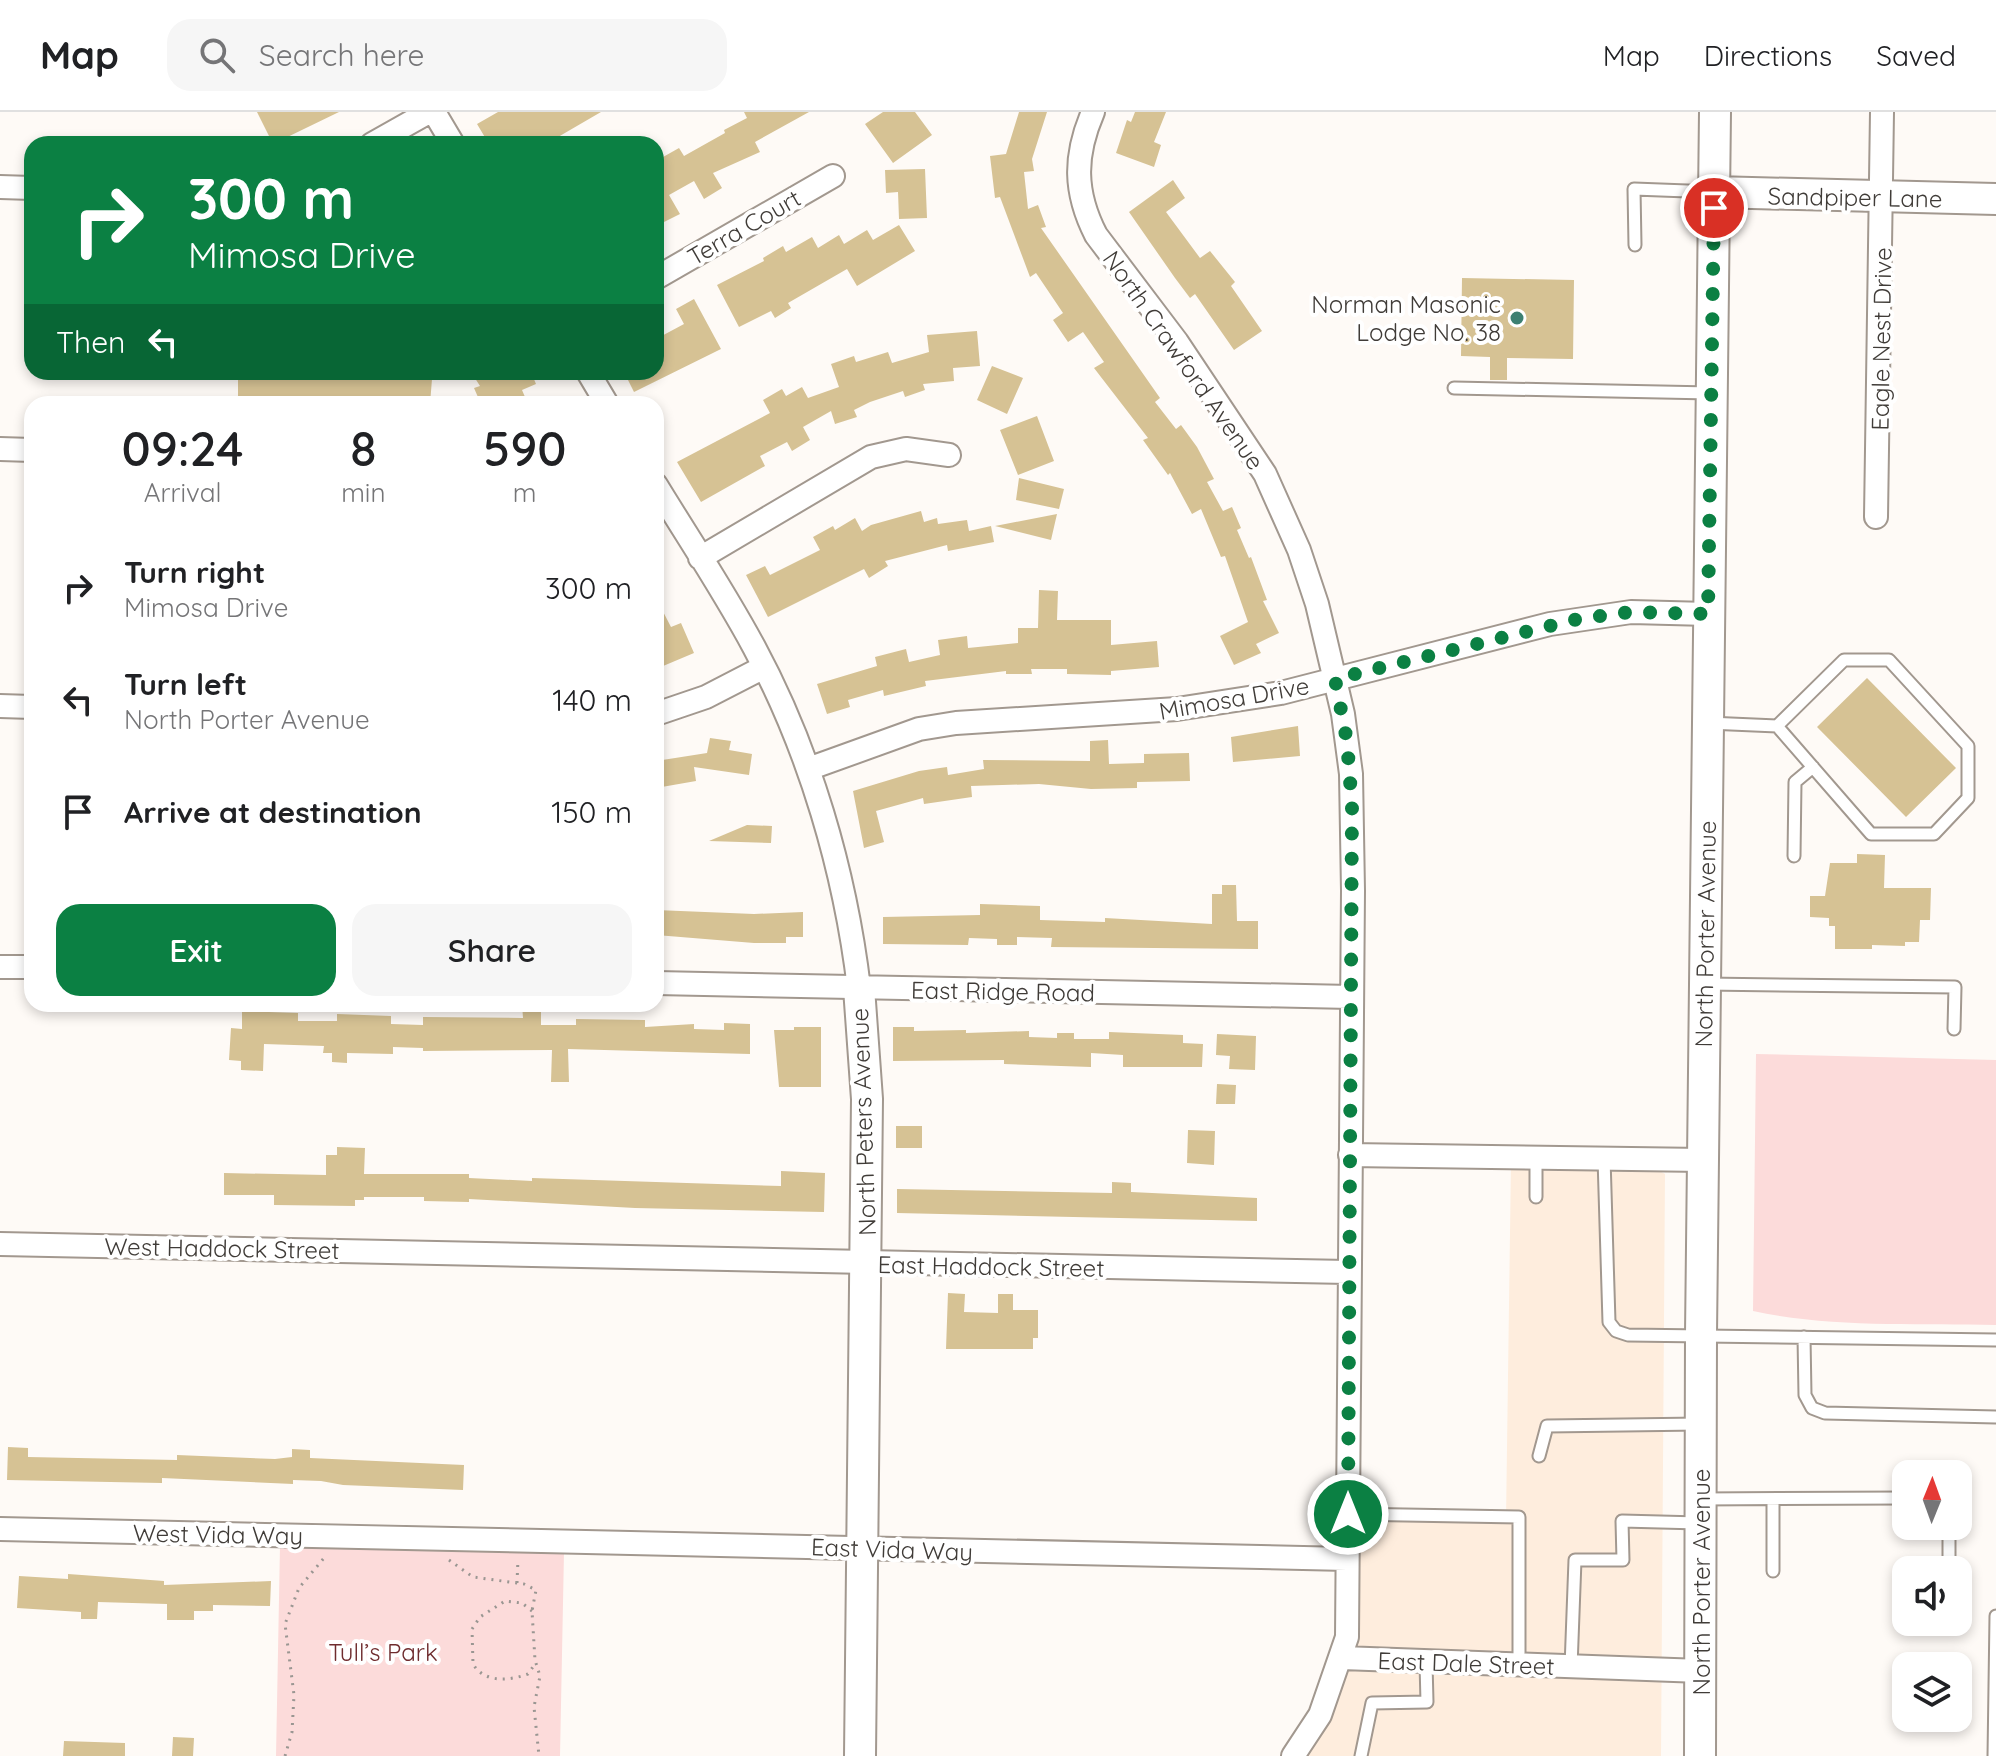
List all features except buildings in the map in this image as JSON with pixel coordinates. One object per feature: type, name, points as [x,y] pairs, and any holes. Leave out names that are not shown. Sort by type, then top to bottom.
[{"type":"main road","name":"North Porter Avenue","points":[[1700,1756],[1701,1334],[1715,112]]},
{"type":"main road","name":"Sandpiper Lane","points":[[1714,192],[1996,199]]},
{"type":"main road","name":"North Peters Avenue","points":[[859,988],[867,1099],[860,1756]]},
{"type":"street","points":[[387,136],[431,112],[448,136]]},
{"type":"street","name":"North Crawford Avenue","points":[[1093,112],[1077,168],[1086,216],[1104,246],[1221,404],[1265,474],[1299,550],[1335,679],[1351,774],[1347,1637],[1342,1658]]},
{"type":"street","name":"Eagle Nest Drive","points":[[1876,517],[1882,112]]},
{"type":"street","name":"Terra Court","points":[[664,273],[833,176]]},
{"type":"street","points":[[0,187],[24,188]]},
{"type":"street","points":[[0,449],[24,450]]},
{"type":"street","points":[[700,558],[871,457],[906,449],[949,455]]},
{"type":"street","name":"North Peters Avenue","points":[[664,498],[764,667],[808,769],[834,856],[859,988]]},
{"type":"street","name":"Mimosa Drive","points":[[808,769],[919,729],[948,724],[1008,717],[1152,712],[1281,693],[1578,619],[1631,612],[1708,614]]},
{"type":"street","points":[[664,711],[706,697],[764,667]]},
{"type":"street","points":[[0,706],[24,707]]},
{"type":"street","points":[[0,967],[24,967]]},
{"type":"street","name":"East Ridge Road","points":[[664,983],[1351,997]]},
{"type":"street","points":[[1350,1155],[1703,1160]]},
{"type":"street","name":"West Haddock Street","points":[[0,1244],[443,1253]]},
{"type":"street","name":"East Haddock Street","points":[[443,1253],[1348,1272]]},
{"type":"street","name":"West Vida Way","points":[[0,1529],[439,1548]]},
{"type":"street","name":"East Vida Way","points":[[439,1548],[862,1548],[1347,1559]]},
{"type":"street","name":"East Dale Street","points":[[1293,1756],[1320,1715],[1342,1658],[1701,1671]]},
{"type":"lane","points":[[1635,245],[1634,189],[1714,192]]},
{"type":"lane","points":[[1454,388],[1711,393]]},
{"type":"lane","points":[[1707,723],[1777,726],[1871,834],[1934,834],[1968,798],[1968,746],[1889,660],[1844,660],[1777,726]]},
{"type":"lane","points":[[1794,856],[1795,782],[1813,767]]},
{"type":"lane","points":[[1705,984],[1955,987],[1954,1029]]},
{"type":"lane","points":[[1536,1158],[1536,1197]]},
{"type":"lane","points":[[1604,1158],[1609,1322],[1616,1331],[1628,1335],[1996,1340]]},
{"type":"lane","points":[[1804,1337],[1805,1395],[1812,1408],[1825,1413],[1996,1417]]},
{"type":"lane","points":[[1539,1456],[1547,1426],[1701,1424]]},
{"type":"lane","points":[[1571,1667],[1575,1560],[1623,1560],[1622,1521],[1773,1500],[1892,1498]]},
{"type":"lane","points":[[1773,1500],[1773,1571]]},
{"type":"lane","points":[[1348,1514],[1519,1517],[1519,1666]]},
{"type":"lane","points":[[1994,1756],[1996,1616]]},
{"type":"lane","points":[[1361,1756],[1372,1703],[1427,1702],[1426,1663]]},
{"type":"path","points":[[439,1548],[480,1579],[531,1586],[537,1599],[532,1611],[540,1676],[534,1707],[539,1756]]},
{"type":"path","points":[[285,1756],[292,1732],[294,1687],[285,1624],[299,1588],[316,1566],[331,1554]]},
{"type":"path","points":[[532,1611],[522,1603],[505,1601],[480,1617],[472,1629],[473,1664],[488,1677],[503,1679],[528,1674],[536,1663]]},
{"type":"shaded area","points":[[1511,1162],[1658,1170],[1665,1174],[1661,1756],[1296,1756],[1342,1680],[1351,1519],[1506,1520]]},
{"type":"green space","points":[[1756,1054],[1996,1060],[1996,1325],[1844,1322],[1753,1311]]},
{"type":"green space","name":"Tull’s Park","points":[[280,1546],[564,1552],[560,1756],[276,1756]]},
{"type":"place","name":"Norman Masonic Lodge No. 38","points":[[1517,318]]},
{"type":"route","points":[[1348,1514],[1352,807],[1347,741],[1335,679],[1550,624],[1605,614],[1708,614],[1714,208]]}]
